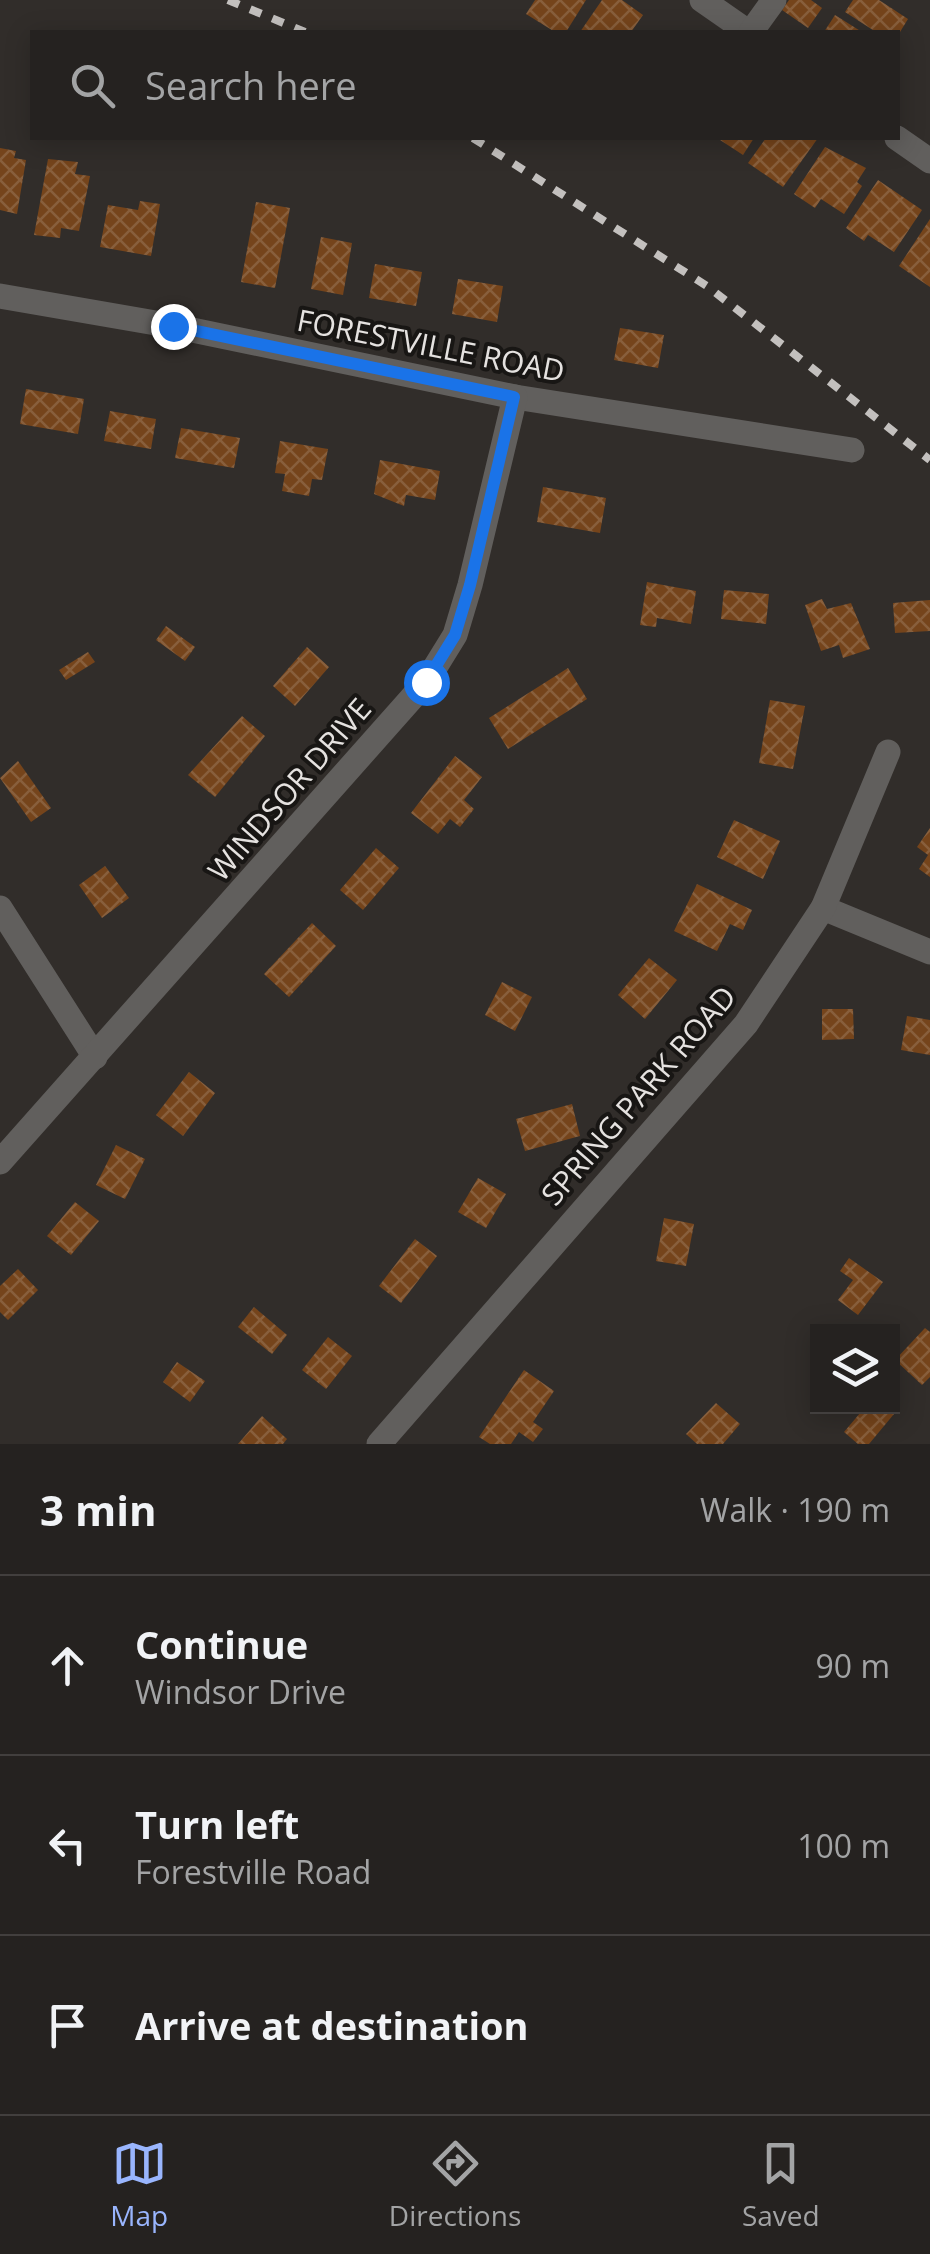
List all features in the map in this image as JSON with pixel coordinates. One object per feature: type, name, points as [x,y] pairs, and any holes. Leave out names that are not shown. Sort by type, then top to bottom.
[{"type":"street","points":[[702,0],[746,30]]},
{"type":"street","points":[[751,30],[774,0]]},
{"type":"street","points":[[900,140],[930,161]]},
{"type":"street","name":"FORESTVILLE ROAD","points":[[0,296],[173,326],[514,397],[852,450]]},
{"type":"street","name":"WINDSOR DRIVE","points":[[0,1162],[426,682],[455,635],[514,397]]},
{"type":"street","name":"SPRING PARK ROAD","points":[[379,1444],[746,1024],[823,908],[888,752]]},
{"type":"street","points":[[0,908],[95,1057]]},
{"type":"street","points":[[823,908],[930,952]]},
{"type":"building","points":[[535,0],[586,0],[567,30],[552,30],[526,14]]},
{"type":"building","points":[[602,0],[622,0],[643,15],[632,30],[581,30]]},
{"type":"building","points":[[789,0],[811,0],[822,8],[808,28],[782,10]]},
{"type":"building","points":[[853,0],[879,0],[908,19],[900,32],[873,30],[845,12]]},
{"type":"building","points":[[835,15],[859,30],[825,30]]},
{"type":"building","points":[[720,140],[753,140],[743,155]]},
{"type":"building","points":[[765,140],[817,140],[783,187],[748,163]]},
{"type":"building","points":[[825,147],[866,168],[857,182],[862,186],[844,214],[821,199],[815,208],[794,194]]},
{"type":"building","points":[[0,148],[16,151],[14,158],[26,160],[17,214],[0,210]]},
{"type":"building","points":[[48,159],[78,162],[75,174],[90,176],[79,231],[61,228],[60,238],[34,235]]},
{"type":"building","points":[[878,180],[922,210],[894,252],[868,235],[864,241],[846,228]]},
{"type":"building","points":[[140,201],[160,204],[151,256],[100,247],[108,205],[138,210]]},
{"type":"building","points":[[256,202],[290,208],[275,288],[241,282]]},
{"type":"building","points":[[930,219],[930,287],[899,266]]},
{"type":"building","points":[[321,237],[352,243],[343,295],[311,289]]},
{"type":"building","points":[[375,264],[422,272],[416,306],[369,298]]},
{"type":"building","points":[[458,279],[503,286],[497,322],[452,314]]},
{"type":"building","points":[[620,328],[664,335],[658,368],[614,360]]},
{"type":"building","points":[[26,389],[84,399],[78,434],[20,424]]},
{"type":"building","points":[[110,411],[156,419],[151,449],[104,441]]},
{"type":"building","points":[[181,428],[240,438],[234,468],[175,458]]},
{"type":"building","points":[[280,441],[328,449],[322,480],[312,479],[309,496],[282,491],[285,474],[275,473]]},
{"type":"building","points":[[380,460],[440,471],[435,500],[406,495],[404,506],[374,494]]},
{"type":"building","points":[[543,487],[606,498],[600,533],[537,522]]},
{"type":"building","points":[[647,582],[696,591],[691,624],[657,618],[656,627],[640,625]]},
{"type":"building","points":[[724,590],[769,594],[766,624],[721,619]]},
{"type":"building","points":[[822,599],[827,609],[851,603],[870,649],[843,658],[839,645],[821,651],[805,605]]},
{"type":"building","points":[[930,600],[930,631],[895,633],[893,603]]},
{"type":"building","points":[[166,626],[195,647],[185,661],[156,640]]},
{"type":"building","points":[[307,647],[329,667],[295,706],[273,686]]},
{"type":"building","points":[[88,652],[95,662],[66,680],[59,670]]},
{"type":"building","points":[[568,668],[587,699],[508,749],[489,718]]},
{"type":"building","points":[[770,700],[805,706],[793,769],[759,763]]},
{"type":"building","points":[[242,716],[265,736],[215,797],[188,775]]},
{"type":"building","points":[[455,756],[482,777],[464,800],[474,809],[460,827],[450,819],[438,834],[411,813]]},
{"type":"building","points":[[18,761],[51,808],[31,822],[0,778]]},
{"type":"building","points":[[734,820],[780,841],[763,879],[717,857]]},
{"type":"building","points":[[930,828],[930,877],[919,869],[928,855],[917,847]]},
{"type":"building","points":[[376,848],[399,868],[363,910],[340,890]]},
{"type":"building","points":[[105,866],[129,898],[102,918],[79,885]]},
{"type":"building","points":[[697,884],[752,910],[743,930],[730,924],[717,951],[674,931]]},
{"type":"building","points":[[312,923],[336,946],[289,997],[264,974]]},
{"type":"building","points":[[649,958],[677,980],[645,1019],[618,995]]},
{"type":"building","points":[[502,982],[532,997],[515,1031],[485,1015]]},
{"type":"building","points":[[822,1009],[853,1009],[854,1039],[822,1040]]},
{"type":"building","points":[[907,1016],[930,1020],[930,1055],[901,1050]]},
{"type":"building","points":[[189,1072],[215,1093],[183,1136],[156,1115]]},
{"type":"building","points":[[572,1104],[580,1136],[525,1151],[516,1119]]},
{"type":"building","points":[[116,1145],[145,1159],[125,1199],[96,1185]]},
{"type":"building","points":[[478,1178],[506,1194],[486,1228],[458,1212]]},
{"type":"building","points":[[75,1202],[99,1221],[71,1255],[47,1236]]},
{"type":"building","points":[[664,1218],[694,1224],[686,1266],[656,1261]]},
{"type":"building","points":[[415,1239],[437,1256],[401,1303],[379,1286]]},
{"type":"building","points":[[849,1258],[883,1282],[858,1315],[838,1300],[853,1280],[840,1271]]},
{"type":"building","points":[[18,1269],[38,1290],[8,1320],[0,1312],[0,1286]]},
{"type":"building","points":[[254,1307],[287,1335],[272,1354],[238,1327]]},
{"type":"building","points":[[925,1328],[930,1332],[930,1377],[922,1385],[900,1365],[900,1355]]},
{"type":"building","points":[[328,1337],[352,1356],[326,1389],[302,1370]]},
{"type":"building","points":[[177,1362],[205,1381],[190,1402],[163,1382]]},
{"type":"building","points":[[524,1370],[554,1391],[533,1422],[543,1429],[533,1442],[519,1432],[511,1444],[490,1444],[479,1437]]},
{"type":"building","points":[[716,1403],[740,1424],[723,1444],[697,1444],[686,1434]]},
{"type":"building","points":[[859,1414],[894,1414],[869,1444],[858,1444],[844,1432]]},
{"type":"building","points":[[262,1416],[287,1439],[283,1444],[238,1444]]},
{"type":"railway","points":[[228,0],[300,30]]},
{"type":"railway","points":[[476,140],[707,286],[930,460]]},
{"type":"route","points":[[173,326],[514,397],[455,635],[426,682]]}]
